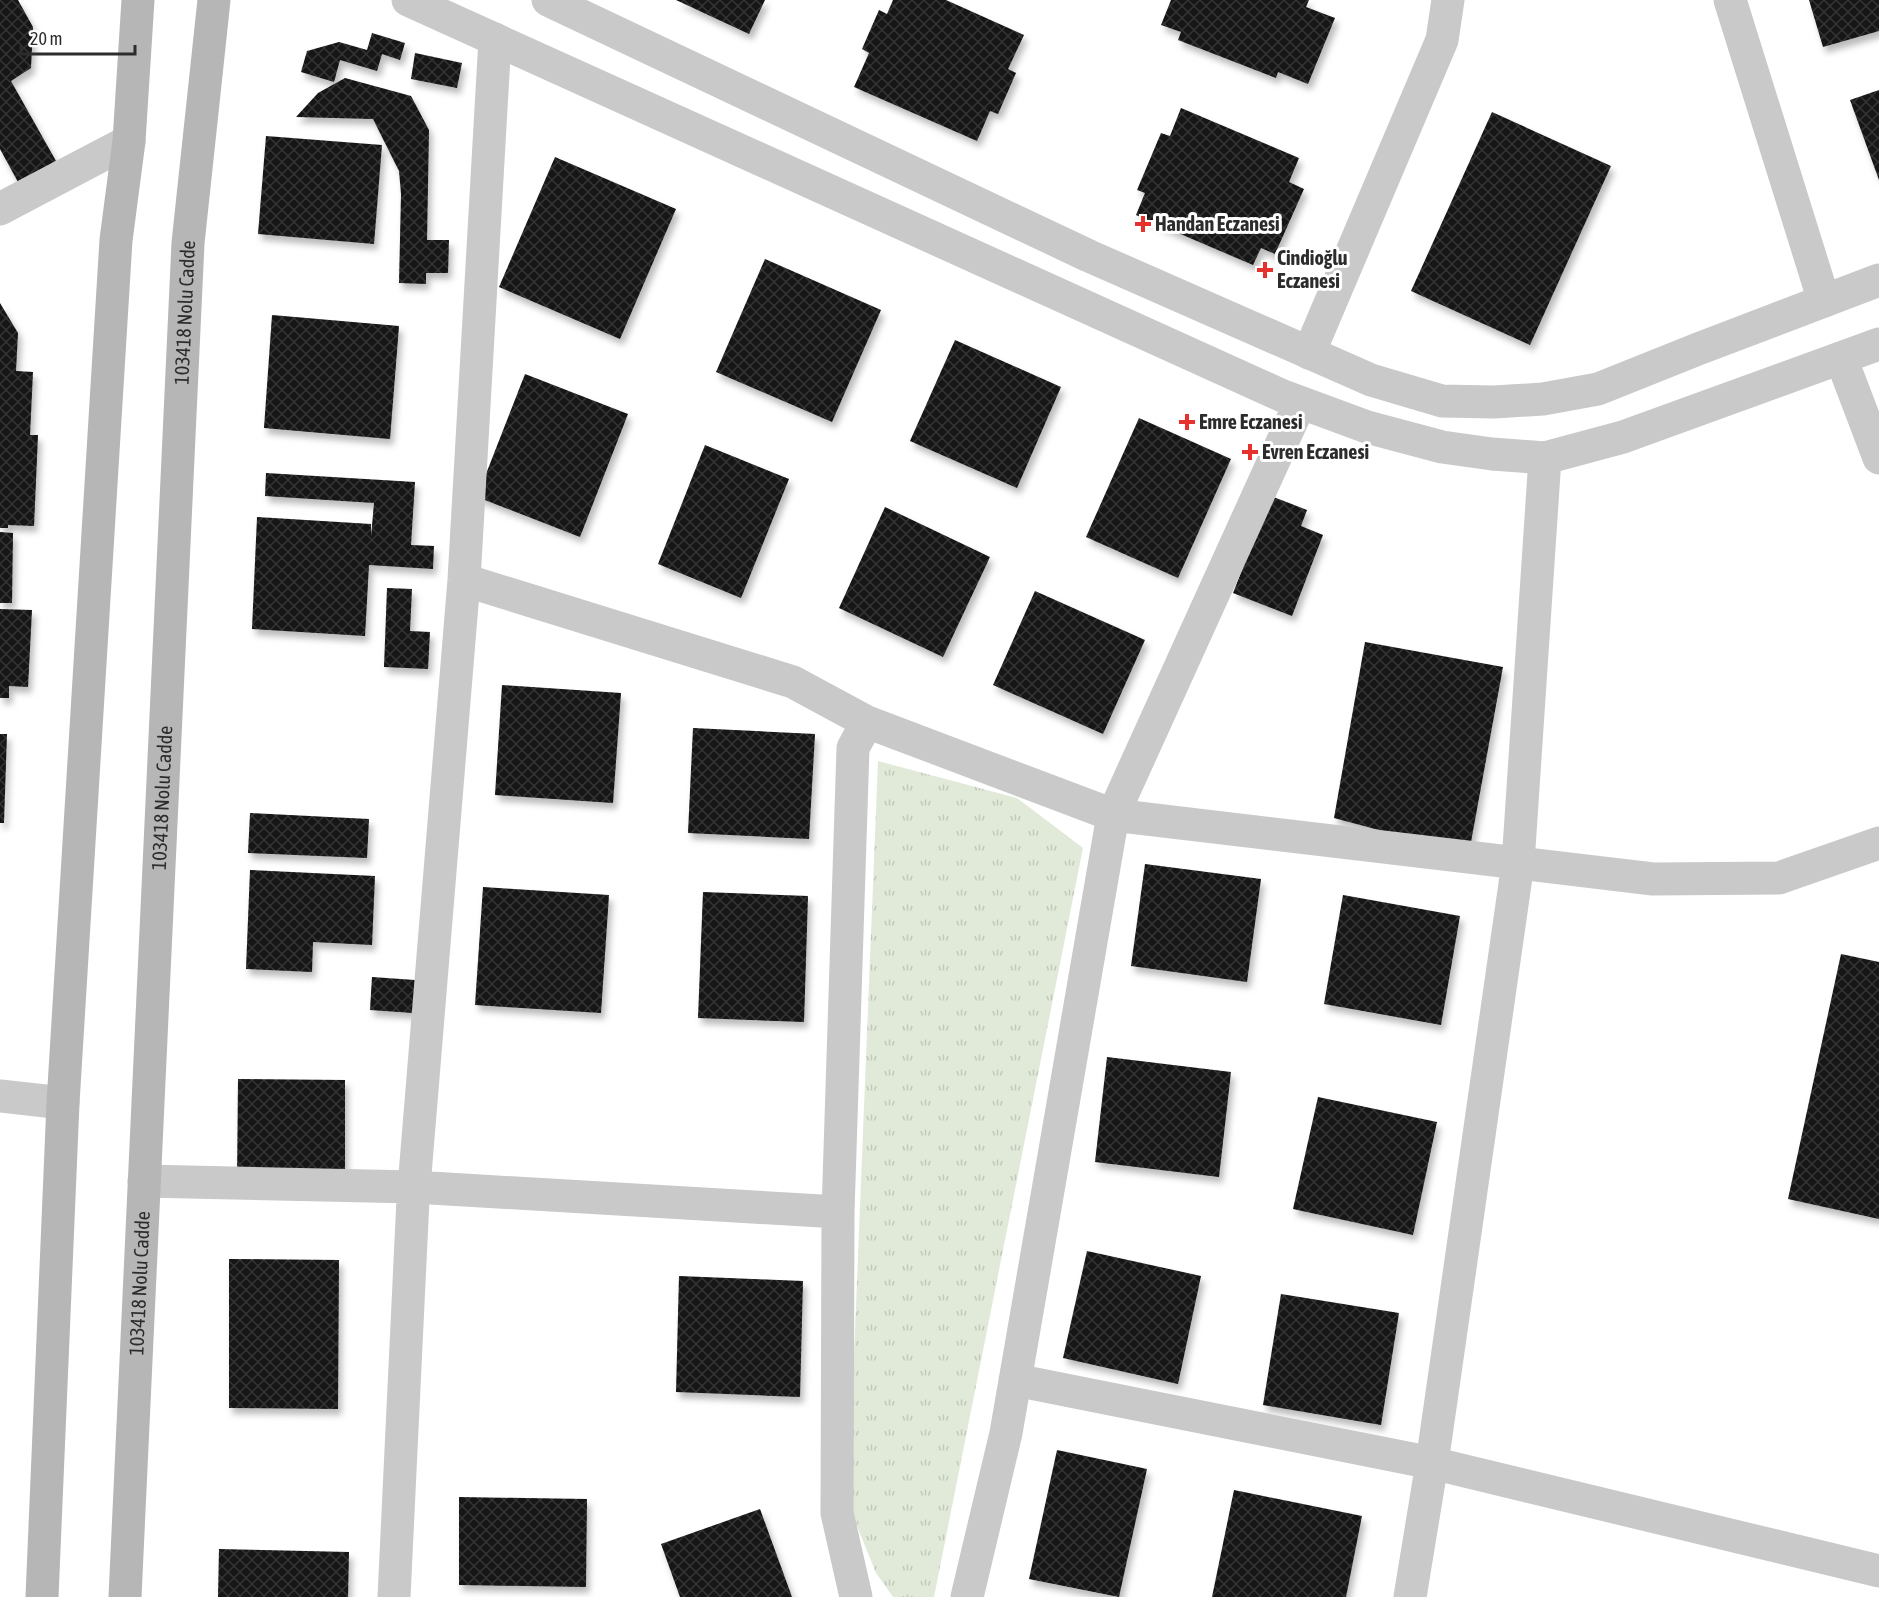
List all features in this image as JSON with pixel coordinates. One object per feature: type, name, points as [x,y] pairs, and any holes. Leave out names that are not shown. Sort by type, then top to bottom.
[{"type":"main road","name":"103418 Nolu Cadde","points":[[125,1597],[188,243],[214,0]]},
{"type":"main road","points":[[42,1597],[63,1103],[116,240],[129,141],[131,8]]},
{"type":"street","points":[[408,0],[1300,403],[1366,427],[1442,447],[1545,458],[1623,437],[1879,344]]},
{"type":"street","points":[[1730,0],[1824,301]]},
{"type":"street","points":[[1309,353],[1442,40],[1449,1]]},
{"type":"street","points":[[566,4],[1089,256],[1371,380],[1442,401],[1494,402],[1543,399],[1598,389],[1879,280]]},
{"type":"street","points":[[394,1597],[414,1187],[464,580],[495,39]]},
{"type":"street","points":[[0,209],[129,141]]},
{"type":"street","points":[[1841,358],[1879,458]]},
{"type":"street","points":[[967,1597],[1006,1433],[1113,815],[1300,403]]},
{"type":"street","points":[[1410,1597],[1432,1462],[1518,863],[1545,458]]},
{"type":"street","points":[[464,580],[793,682],[867,722],[1113,815],[1653,879],[1779,878],[1879,843]]},
{"type":"street","points":[[856,1597],[837,1513],[838,1212],[853,748],[867,722]]},
{"type":"street","points":[[0,1096],[63,1103]]},
{"type":"street","points":[[144,1181],[414,1187],[838,1212]]},
{"type":"street","points":[[1015,1380],[1432,1462],[1879,1571]]},
{"type":"green space","points":[[878,761],[1017,798],[1083,848],[934,1597],[893,1597],[876,1573],[848,1504]]},
{"type":"building","points":[[0,0],[18,0],[33,27],[31,68],[11,81],[56,161],[18,182],[0,149]]},
{"type":"building","points":[[676,0],[765,0],[749,34]]},
{"type":"building","points":[[893,0],[946,0],[1024,35],[1008,69],[1016,73],[998,114],[990,111],[977,141],[854,87],[869,53],[862,49],[879,10],[887,14]]},
{"type":"building","points":[[1171,0],[1309,0],[1306,7],[1335,18],[1308,84],[1278,72],[1276,78],[1178,40],[1181,32],[1161,25]]},
{"type":"building","points":[[1809,0],[1879,0],[1879,31],[1823,47]]},
{"type":"building","points":[[372,33],[405,43],[400,60],[382,54],[377,71],[340,60],[334,82],[301,72],[307,51],[339,42],[367,50]]},
{"type":"building","points":[[415,53],[462,63],[457,88],[411,79]]},
{"type":"building","points":[[345,78],[411,96],[429,130],[427,240],[449,240],[448,273],[426,273],[426,284],[399,283],[401,194],[399,171],[373,119],[296,117],[318,93]]},
{"type":"building","points":[[1879,90],[1879,180],[1850,100]]},
{"type":"building","points":[[1181,108],[1299,158],[1289,182],[1304,189],[1275,254],[1261,248],[1253,265],[1136,215],[1145,193],[1137,190],[1161,133],[1170,136]]},
{"type":"building","points":[[1492,112],[1611,166],[1530,345],[1411,291]]},
{"type":"building","points":[[266,136],[382,145],[374,244],[258,234]]},
{"type":"building","points":[[555,157],[676,209],[620,339],[499,287]]},
{"type":"building","points":[[765,259],[881,310],[832,422],[716,372]]},
{"type":"building","points":[[0,303],[18,333],[16,371],[33,372],[30,435],[38,435],[34,526],[8,525],[8,528],[0,528]]},
{"type":"building","points":[[272,315],[399,326],[390,439],[264,428]]},
{"type":"building","points":[[955,340],[1061,387],[1017,488],[910,441]]},
{"type":"building","points":[[525,374],[628,414],[580,537],[477,497]]},
{"type":"building","points":[[1139,418],[1231,459],[1178,578],[1086,537]]},
{"type":"building","points":[[705,445],[789,479],[741,598],[658,564]]},
{"type":"building","points":[[266,473],[415,482],[411,545],[434,546],[433,569],[369,565],[365,636],[252,629],[257,517],[371,524],[371,537],[374,503],[265,496]]},
{"type":"building","points":[[1271,496],[1307,510],[1301,526],[1323,535],[1292,616],[1233,593]]},
{"type":"building","points":[[885,507],[990,557],[943,657],[839,608]]},
{"type":"building","points":[[0,532],[13,533],[12,603],[0,603]]},
{"type":"building","points":[[387,588],[412,589],[410,631],[430,632],[428,669],[384,667]]},
{"type":"building","points":[[1035,591],[1145,640],[1103,734],[993,685]]},
{"type":"building","points":[[0,609],[32,610],[28,687],[9,686],[9,698],[0,698]]},
{"type":"building","points":[[1365,642],[1503,667],[1471,842],[1394,841],[1379,830],[1334,818]]},
{"type":"building","points":[[502,685],[621,693],[613,803],[495,795]]},
{"type":"building","points":[[693,728],[815,734],[809,839],[688,833]]},
{"type":"building","points":[[0,734],[7,734],[4,823],[0,823]]},
{"type":"building","points":[[250,813],[369,819],[367,858],[248,853]]},
{"type":"building","points":[[1145,864],[1261,879],[1247,982],[1131,966]]},
{"type":"building","points":[[250,870],[375,876],[372,945],[313,942],[312,972],[246,969]]},
{"type":"building","points":[[483,887],[609,895],[601,1013],[475,1005]]},
{"type":"building","points":[[703,892],[808,896],[804,1022],[698,1018]]},
{"type":"building","points":[[1343,895],[1460,916],[1441,1025],[1324,1004]]},
{"type":"building","points":[[1841,954],[1879,962],[1879,1219],[1788,1199]]},
{"type":"building","points":[[372,977],[415,980],[413,1013],[370,1010]]},
{"type":"building","points":[[1107,1057],[1231,1072],[1219,1177],[1095,1162]]},
{"type":"building","points":[[238,1079],[345,1080],[345,1181],[237,1181]]},
{"type":"building","points":[[1318,1097],[1437,1122],[1413,1235],[1293,1209]]},
{"type":"building","points":[[1087,1251],[1201,1276],[1178,1384],[1063,1358]]},
{"type":"building","points":[[229,1259],[339,1260],[338,1409],[229,1408]]},
{"type":"building","points":[[679,1276],[803,1281],[800,1397],[676,1392]]},
{"type":"building","points":[[1281,1294],[1399,1313],[1381,1425],[1263,1405]]},
{"type":"building","points":[[1057,1450],[1147,1469],[1119,1597],[1029,1579]]},
{"type":"building","points":[[1234,1490],[1362,1516],[1346,1597],[1212,1597]]},
{"type":"building","points":[[459,1497],[587,1499],[586,1587],[459,1585]]},
{"type":"building","points":[[760,1509],[792,1597],[680,1597],[661,1544]]},
{"type":"building","points":[[219,1549],[349,1552],[348,1597],[218,1597]]},
{"type":"place","name":"Handan Eczanesi","points":[[1143,224]]},
{"type":"place","name":"Cindioğlu Eczanesi","points":[[1265,270]]},
{"type":"place","name":"Emre Eczanesi","points":[[1187,422]]},
{"type":"place","name":"Evren Eczanesi","points":[[1250,452]]}]
